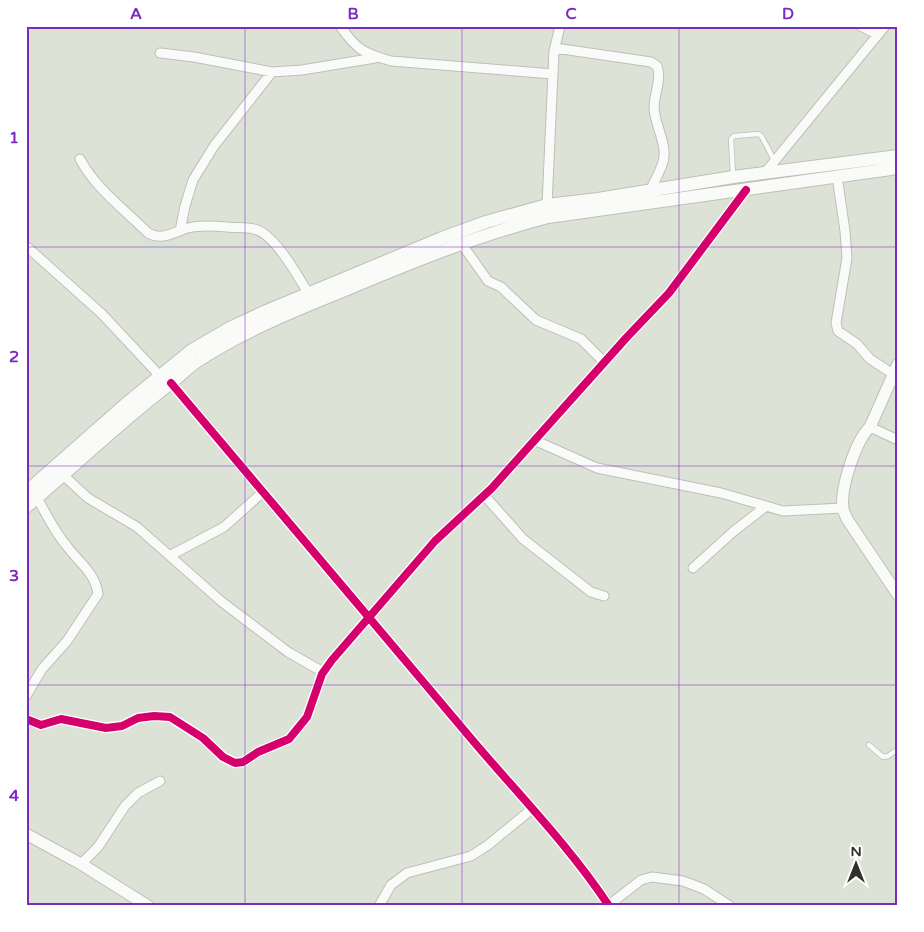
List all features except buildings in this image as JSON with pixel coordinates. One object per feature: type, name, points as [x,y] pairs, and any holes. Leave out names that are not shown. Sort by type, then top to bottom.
[{"type":"main road","points":[[26,507],[32,495],[160,376],[192,350],[230,328],[308,292],[477,225],[547,205],[733,177],[898,156]]},
{"type":"main road","points":[[32,495],[63,474],[194,364],[246,332],[291,311],[461,243],[548,217],[898,168]]},
{"type":"street","points":[[340,26],[353,44],[368,54],[378,57],[414,64],[554,74]]},
{"type":"street","points":[[547,205],[555,48],[560,26]]},
{"type":"street","points":[[861,26],[878,35]]},
{"type":"street","points":[[764,174],[885,26]]},
{"type":"street","points":[[555,48],[641,60],[651,62],[657,66],[660,74],[654,108],[664,152],[663,162],[650,191]]},
{"type":"street","points":[[160,53],[194,57],[272,72],[302,70],[378,57]]},
{"type":"street","points":[[180,231],[193,180],[214,146],[272,72]]},
{"type":"street","points":[[80,159],[86,170],[101,187],[148,233],[155,237],[165,236],[190,228],[217,226],[256,229],[270,239],[289,262],[308,292]]},
{"type":"street","points":[[837,176],[847,258],[836,322],[838,331],[857,344],[870,359],[895,369],[846,476],[843,508],[847,519],[898,595]]},
{"type":"street","points":[[26,719],[41,725],[61,719],[106,728],[122,726],[138,718],[170,717],[203,738],[223,757],[235,763],[243,762],[258,752],[289,739],[307,717],[324,672],[435,541],[484,496],[668,293],[746,190]]},
{"type":"street","points":[[461,243],[488,281],[501,287],[536,320],[582,340],[604,362]]},
{"type":"street","points":[[26,246],[102,314],[160,376]]},
{"type":"street","points":[[171,383],[571,854],[609,905],[641,880],[652,877],[683,880],[704,889],[730,906]]},
{"type":"street","points":[[870,427],[898,440]]},
{"type":"street","points":[[534,440],[597,468],[721,493],[783,511],[843,508]]},
{"type":"street","points":[[63,474],[88,498],[137,527],[222,602],[288,652],[324,672]]},
{"type":"street","points":[[170,555],[224,527],[263,492]]},
{"type":"street","points":[[26,696],[42,669],[67,641],[98,594],[96,583],[84,565],[66,545],[32,495]]},
{"type":"street","points":[[484,496],[523,539],[591,592],[604,596]]},
{"type":"street","points":[[693,568],[734,531],[765,507]]},
{"type":"street","points":[[81,864],[98,847],[125,806],[138,793],[160,781]]},
{"type":"street","points":[[378,906],[391,885],[407,874],[471,856],[488,845],[532,809]]},
{"type":"street","points":[[26,834],[81,864],[148,906]]},
{"type":"lane","points":[[733,177],[730,144],[734,136],[759,134],[774,160]]},
{"type":"lane","points":[[869,745],[883,757],[898,749]]},
{"type":"cycle path","points":[[26,719],[41,725],[61,719],[106,728],[122,726],[138,718],[170,717],[203,738],[223,757],[235,763],[243,762],[258,752],[289,739],[307,717],[322,674],[332,660],[435,541],[492,488],[627,337],[669,293],[746,190]]},
{"type":"cycle path","points":[[171,383],[474,742],[561,842],[609,906]]}]
